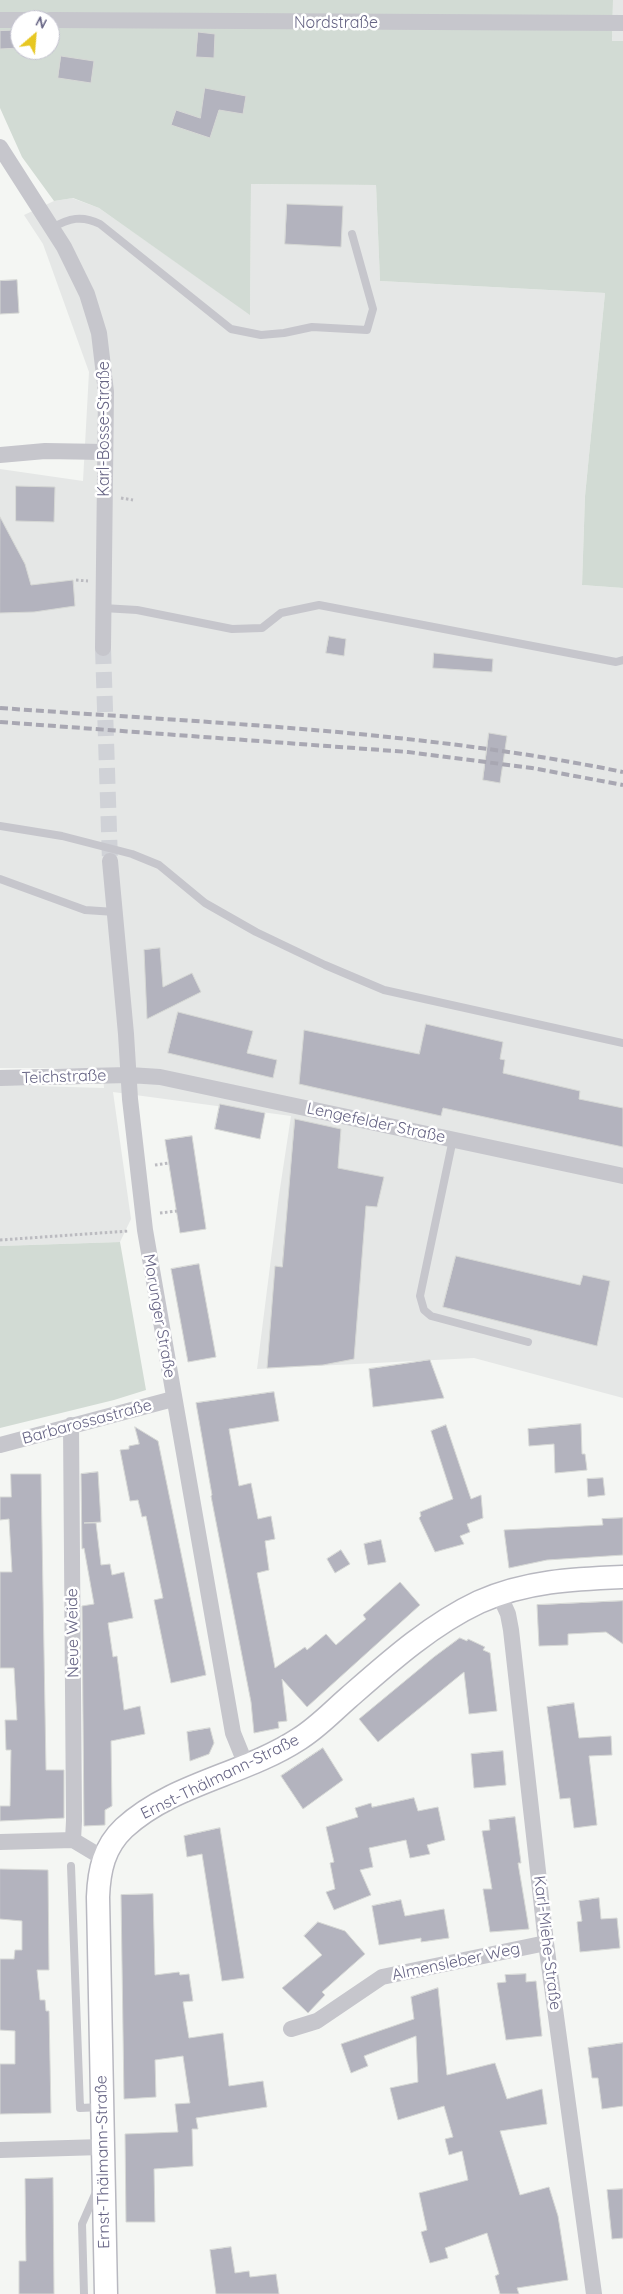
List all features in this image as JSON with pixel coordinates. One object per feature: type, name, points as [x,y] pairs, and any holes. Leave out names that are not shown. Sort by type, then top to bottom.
[{"type":"street","name":"Nordstraße","points":[[60,20],[623,23]]},
{"type":"street","name":"Karl-Bosse-Straße","points":[[0,146],[52,228],[83,285],[99,333],[106,379],[103,648]]},
{"type":"street","points":[[0,455],[45,451],[105,452]]},
{"type":"street","name":"Morunger Straße","points":[[110,861],[128,1075],[145,1230],[233,1734],[246,1765]]},
{"type":"street","name":"Teichstraße","points":[[0,1078],[128,1075]]},
{"type":"street","name":"Lengefelder Straße","points":[[128,1075],[160,1077],[195,1084],[623,1176]]},
{"type":"street","name":"Barbarossastraße","points":[[0,1445],[173,1399]]},
{"type":"street","name":"Neue Weide","points":[[71,1426],[73,1840]]},
{"type":"street","name":"Ernst-Thälmann-Straße","points":[[106,2294],[98,1896],[99,1878],[104,1858],[120,1832],[144,1813],[186,1790],[246,1765],[299,1739],[389,1662],[428,1632],[463,1611],[499,1594],[528,1585],[558,1580],[623,1577]]},
{"type":"street","name":"Karl-Miehe-Straße","points":[[499,1594],[508,1614],[511,1630],[546,1943],[594,2294]]},
{"type":"street","points":[[0,1842],[73,1840],[104,1858]]},
{"type":"street","name":"Almensleber Weg","points":[[290,2029],[317,2021],[382,1977],[546,1943]]},
{"type":"street","points":[[0,2150],[102,2147]]},
{"type":"lane","points":[[52,228],[72,218],[84,218],[96,222],[108,229],[231,329],[261,335],[312,328],[367,330],[372,309],[352,234]]},
{"type":"lane","points":[[103,608],[137,610],[232,629],[262,628],[281,613],[319,605],[616,662],[623,660]]},
{"type":"lane","points":[[0,826],[62,836],[132,854],[159,865],[205,903],[256,932],[325,965],[384,990],[623,1043]]},
{"type":"lane","points":[[0,879],[85,910],[115,912]]},
{"type":"lane","points":[[453,1139],[420,1296],[421,1303],[424,1310],[439,1319],[528,1342]]},
{"type":"lane","points":[[71,1866],[80,2108],[102,2107]]},
{"type":"lane","points":[[84,2294],[82,2224],[104,2174]]},
{"type":"path","points":[[154,1165],[169,1163]]},
{"type":"path","points":[[159,1213],[177,1211]]},
{"type":"path","points":[[0,1240],[145,1230]]},
{"type":"shaded area","points":[[0,0],[613,0],[612,41],[623,41],[623,588],[582,585],[585,496],[605,293],[380,281],[376,185],[251,184],[250,315],[99,208],[73,198],[54,201],[22,157],[0,108]]},
{"type":"shaded area","points":[[613,0],[623,0],[623,41],[612,41]]},
{"type":"shaded area","points":[[251,184],[376,185],[380,281],[605,293],[585,496],[582,585],[623,588],[623,1398],[474,1358],[257,1369],[291,1116],[113,1092],[131,1219],[120,1242],[0,1246],[0,1085],[104,1088],[103,1076],[111,1068],[0,1068],[0,469],[83,481],[89,372],[43,244],[24,215],[54,201],[72,198],[99,208],[250,314]]},
{"type":"shaded area","points":[[120,1242],[146,1390],[114,1400],[0,1428],[0,1246]]},
{"type":"building","points":[[10,30],[10,48],[0,49],[0,31]]},
{"type":"building","points":[[198,32],[215,34],[214,58],[196,57]]},
{"type":"building","points":[[61,56],[94,61],[91,83],[58,78]]},
{"type":"building","points":[[205,88],[246,96],[243,114],[219,110],[210,138],[171,125],[176,110],[200,118]]},
{"type":"building","points":[[287,204],[343,206],[341,247],[285,244]]},
{"type":"building","points":[[17,280],[19,313],[0,314],[0,281]]},
{"type":"building","points":[[16,486],[55,487],[54,522],[16,521]]},
{"type":"building","points":[[0,517],[25,564],[31,585],[73,580],[75,606],[34,612],[0,613]]},
{"type":"building","points":[[329,636],[346,639],[344,656],[326,653]]},
{"type":"building","points":[[434,653],[493,659],[492,672],[433,668]]},
{"type":"building","points":[[489,733],[507,736],[500,783],[483,780]]},
{"type":"building","points":[[160,948],[163,987],[192,973],[201,992],[147,1019],[144,950]]},
{"type":"building","points":[[178,1012],[253,1031],[247,1053],[277,1060],[273,1078],[168,1053]]},
{"type":"building","points":[[426,1024],[503,1042],[500,1059],[505,1060],[503,1073],[580,1091],[579,1099],[623,1108],[623,1147],[443,1108],[441,1116],[299,1084],[304,1030],[419,1054]]},
{"type":"building","points":[[220,1104],[265,1113],[260,1139],[215,1129]]},
{"type":"building","points":[[295,1119],[341,1129],[338,1168],[384,1177],[377,1207],[366,1206],[354,1359],[323,1365],[267,1368],[275,1266],[282,1267]]},
{"type":"building","points":[[192,1136],[206,1229],[180,1233],[165,1140]]},
{"type":"building","points":[[456,1256],[580,1285],[583,1275],[610,1281],[597,1346],[443,1307]]},
{"type":"building","points":[[199,1264],[216,1357],[188,1362],[171,1269]]},
{"type":"building","points":[[430,1360],[444,1398],[373,1407],[369,1369]]},
{"type":"building","points":[[274,1392],[279,1421],[229,1429],[239,1486],[251,1483],[258,1519],[271,1516],[275,1539],[265,1541],[269,1570],[257,1573],[275,1668],[305,1647],[307,1650],[326,1634],[336,1645],[366,1619],[363,1615],[400,1582],[420,1605],[307,1707],[282,1679],[287,1721],[278,1722],[279,1728],[254,1733],[251,1702],[211,1496],[196,1403]]},
{"type":"building","points":[[581,1424],[582,1454],[585,1454],[587,1470],[555,1473],[554,1444],[529,1446],[528,1429]]},
{"type":"building","points":[[446,1425],[471,1499],[481,1495],[483,1518],[467,1524],[470,1532],[460,1536],[464,1544],[435,1552],[419,1518],[421,1516],[420,1512],[453,1499],[431,1431]]},
{"type":"building","points":[[135,1427],[158,1441],[206,1675],[171,1683],[154,1600],[163,1598],[146,1516],[142,1517],[138,1500],[130,1501],[120,1450],[129,1449],[129,1446],[139,1444]]},
{"type":"building","points":[[98,1472],[101,1522],[84,1523],[96,1523],[101,1565],[110,1564],[112,1575],[124,1572],[133,1618],[108,1623],[113,1657],[117,1656],[124,1710],[140,1706],[145,1734],[111,1741],[112,1806],[105,1810],[105,1825],[84,1826],[82,1606],[94,1604],[84,1548],[82,1549],[81,1474]]},
{"type":"building","points":[[11,1474],[41,1474],[46,1770],[64,1770],[64,1818],[0,1821],[0,1806],[10,1806],[11,1750],[6,1750],[5,1720],[17,1720],[14,1668],[0,1668],[0,1572],[12,1572],[9,1519],[0,1520],[0,1497],[11,1497]]},
{"type":"building","points":[[603,1478],[605,1495],[588,1497],[587,1479]]},
{"type":"building","points":[[623,1518],[623,1555],[547,1560],[509,1568],[504,1530],[603,1525],[602,1519]]},
{"type":"building","points":[[381,1540],[386,1562],[368,1565],[364,1544]]},
{"type":"building","points":[[341,1550],[350,1564],[335,1573],[327,1559]]},
{"type":"building","points":[[623,1601],[623,1644],[606,1632],[568,1634],[568,1645],[539,1646],[537,1605]]},
{"type":"building","points":[[460,1638],[467,1641],[468,1639],[485,1647],[483,1650],[490,1653],[497,1711],[469,1714],[464,1672],[378,1742],[359,1719]]},
{"type":"building","points":[[574,1703],[579,1738],[611,1736],[612,1755],[589,1756],[597,1825],[574,1828],[570,1798],[560,1799],[547,1707]]},
{"type":"building","points":[[210,1728],[214,1743],[209,1754],[190,1761],[187,1732]]},
{"type":"building","points":[[323,1748],[343,1780],[303,1809],[281,1776]]},
{"type":"building","points":[[503,1751],[506,1785],[474,1788],[471,1754]]},
{"type":"building","points":[[414,1798],[418,1811],[438,1807],[445,1840],[427,1845],[430,1854],[410,1858],[406,1840],[369,1848],[373,1867],[360,1870],[371,1895],[334,1910],[326,1892],[335,1889],[330,1863],[334,1862],[326,1827],[358,1817],[355,1808],[371,1803],[372,1807]]},
{"type":"building","points":[[515,1817],[521,1863],[518,1863],[529,1929],[490,1932],[483,1889],[492,1889],[482,1831],[490,1830],[489,1820]]},
{"type":"building","points":[[220,1828],[244,1978],[222,1981],[202,1854],[187,1857],[184,1836]]},
{"type":"building","points":[[0,1869],[48,1870],[49,1970],[37,1970],[40,2000],[45,2000],[46,2011],[49,2011],[51,2113],[0,2114],[0,2064],[15,2064],[15,2031],[0,2030],[0,1959],[14,1959],[15,1950],[22,1950],[22,1921],[0,1919]]},
{"type":"building","points":[[153,1894],[155,1975],[179,1972],[180,1975],[189,1974],[193,2001],[183,2002],[189,2038],[223,2033],[229,2086],[263,2081],[267,2107],[196,2118],[198,2129],[192,2129],[193,2166],[154,2169],[155,2222],[126,2222],[125,2134],[178,2132],[175,2104],[190,2103],[183,2056],[155,2060],[156,2097],[124,2099],[121,1895]]},
{"type":"building","points":[[599,1898],[601,1919],[617,1918],[620,1948],[580,1952],[577,1922],[582,1921],[579,1901]]},
{"type":"building","points":[[401,1900],[405,1916],[444,1909],[449,1938],[421,1942],[421,1938],[379,1945],[372,1906]]},
{"type":"building","points":[[318,1922],[345,1931],[365,1954],[322,1992],[325,1995],[308,2013],[282,1988],[322,1955],[304,1936]]},
{"type":"building","points":[[526,1974],[526,1982],[536,1981],[542,2036],[506,2040],[497,1983],[506,1982],[505,1975]]},
{"type":"building","points":[[438,1988],[447,2075],[495,2063],[507,2099],[542,2089],[547,2124],[500,2131],[520,2195],[549,2187],[558,2216],[568,2280],[517,2288],[519,2294],[500,2294],[495,2276],[499,2274],[487,2233],[445,2248],[448,2258],[430,2263],[421,2232],[427,2230],[419,2193],[468,2180],[462,2151],[449,2155],[445,2139],[453,2137],[444,2106],[398,2120],[390,2088],[418,2082],[416,2036],[364,2056],[368,2066],[351,2073],[341,2044],[414,2019],[411,1997]]},
{"type":"building","points":[[623,2043],[623,2106],[602,2109],[598,2078],[592,2078],[588,2048]]},
{"type":"building","points":[[53,2178],[54,2294],[19,2294],[19,2261],[26,2261],[25,2179]]},
{"type":"building","points":[[623,2189],[623,2238],[612,2239],[607,2190]]},
{"type":"building","points":[[231,2247],[235,2273],[249,2271],[250,2277],[276,2274],[279,2294],[216,2294],[210,2250]]},
{"type":"tunnel","points":[[103,648],[110,861]]},
{"type":"railway","points":[[0,708],[391,737],[468,746],[623,772]]},
{"type":"railway","points":[[0,722],[408,752],[532,768],[623,785]]}]
